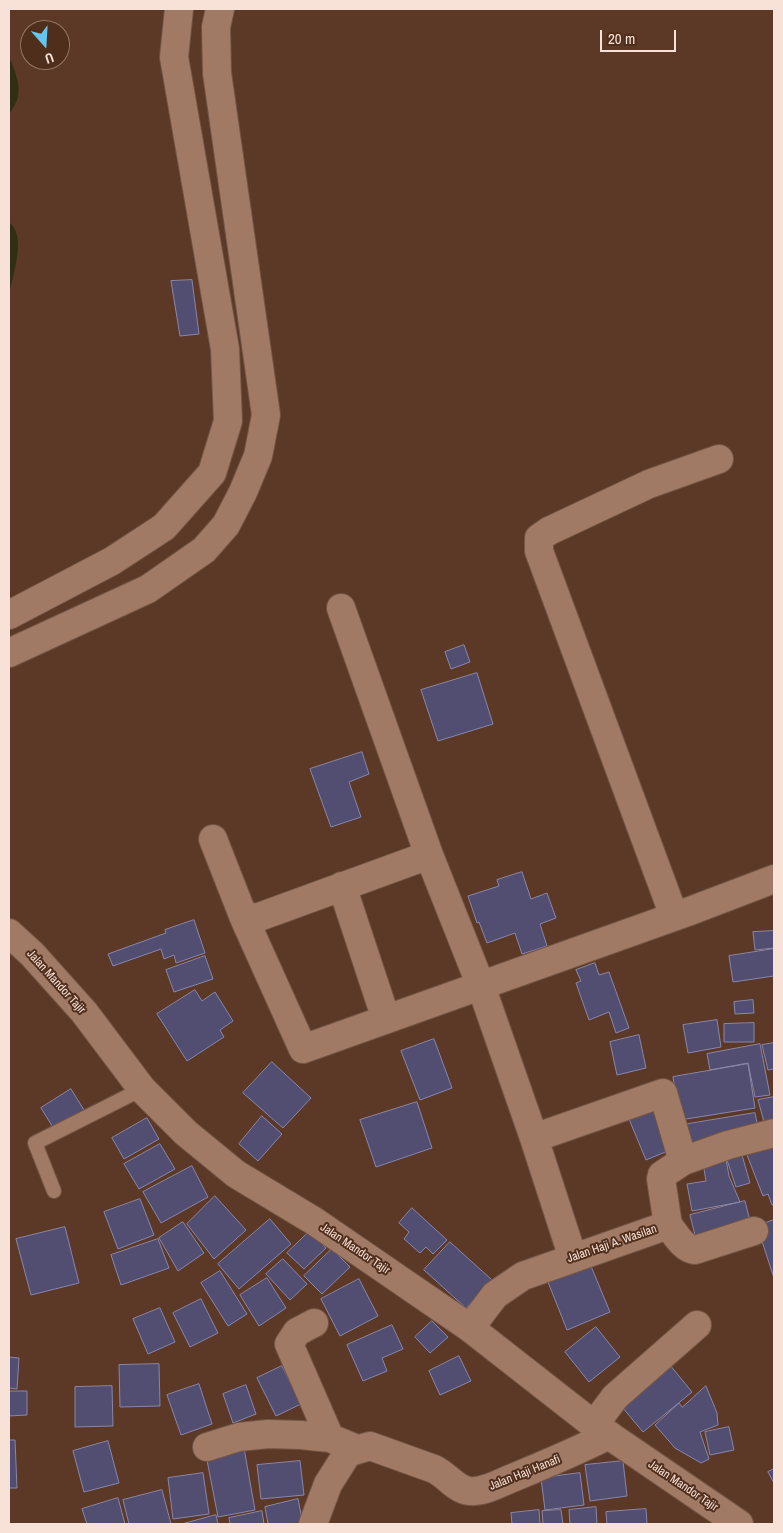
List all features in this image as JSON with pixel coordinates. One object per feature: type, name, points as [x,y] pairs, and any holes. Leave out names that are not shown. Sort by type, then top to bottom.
[{"type":"street","points":[[9,615],[112,561],[164,526],[212,472],[228,421],[225,349],[174,57],[179,9]]},
{"type":"street","points":[[9,653],[148,589],[204,550],[226,525],[243,492],[258,456],[266,415],[217,73],[216,26],[220,9]]},
{"type":"street","points":[[674,916],[539,551],[539,538],[549,531],[649,484],[719,459]]},
{"type":"street","points":[[341,608],[429,855],[481,986],[534,1138],[573,1258]]},
{"type":"street","points":[[213,839],[244,918],[303,1048],[481,986],[774,879]]},
{"type":"street","points":[[244,918],[259,917],[429,855]]},
{"type":"street","points":[[342,886],[386,1019]]},
{"type":"street","name":"Jalan Mandor Tajir","points":[[9,933],[32,954],[84,1012],[142,1089],[186,1133],[236,1174],[314,1221],[470,1328],[602,1430],[739,1524]]},
{"type":"street","points":[[534,1138],[663,1093],[683,1161]]},
{"type":"street","name":"Jalan Haji A. Wasilan","points":[[470,1328],[495,1295],[523,1276],[668,1225],[661,1179],[662,1175],[683,1161],[728,1145],[774,1133]]},
{"type":"street","points":[[668,1225],[690,1250],[754,1231]]},
{"type":"street","points":[[314,1323],[297,1332],[289,1344],[330,1438]]},
{"type":"street","points":[[602,1430],[616,1397],[697,1325]]},
{"type":"street","name":"Jalan Haji Hanafi","points":[[207,1446],[239,1437],[268,1434],[330,1438],[358,1449],[370,1446],[434,1468],[459,1489],[472,1492],[564,1457],[602,1430]]},
{"type":"street","points":[[313,1524],[328,1484],[347,1454],[358,1449]]},
{"type":"lane","points":[[54,1191],[35,1144],[142,1089]]},
{"type":"shaded area","points":[[9,59],[19,88],[17,101],[9,114]]},
{"type":"shaded area","points":[[9,222],[17,236],[18,246],[16,266],[9,294]]},
{"type":"building","points":[[192,280],[199,334],[180,336],[171,281]]},
{"type":"building","points":[[464,645],[470,662],[451,669],[445,652]]},
{"type":"building","points":[[477,673],[493,724],[438,741],[421,690]]},
{"type":"building","points":[[362,752],[369,774],[349,782],[361,817],[331,827],[310,769]]},
{"type":"building","points":[[522,872],[531,899],[547,893],[556,918],[540,924],[547,946],[522,954],[515,933],[487,943],[479,922],[477,923],[468,896],[499,886],[497,880]]},
{"type":"building","points":[[194,920],[205,953],[176,963],[174,955],[164,959],[161,949],[113,966],[108,954],[166,933],[165,930]]},
{"type":"building","points":[[774,931],[774,948],[755,950],[753,932]]},
{"type":"building","points":[[774,949],[774,976],[733,982],[729,956]]},
{"type":"building","points":[[205,956],[213,979],[174,992],[166,970]]},
{"type":"building","points":[[595,963],[599,975],[609,972],[629,1028],[616,1033],[609,1012],[589,1020],[576,983],[581,981],[576,970]]},
{"type":"building","points":[[195,990],[202,1001],[215,992],[233,1021],[220,1030],[224,1037],[187,1061],[157,1014]]},
{"type":"building","points":[[753,1000],[754,1013],[735,1014],[734,1002]]},
{"type":"building","points":[[717,1020],[721,1047],[688,1053],[683,1025]]},
{"type":"building","points":[[754,1023],[754,1042],[724,1042],[724,1024]]},
{"type":"building","points":[[639,1035],[646,1068],[617,1075],[610,1042]]},
{"type":"building","points":[[434,1039],[452,1088],[420,1100],[401,1051]]},
{"type":"building","points":[[774,1043],[774,1069],[768,1070],[762,1045]]},
{"type":"building","points":[[760,1044],[770,1095],[755,1097],[748,1063],[710,1070],[707,1054]]},
{"type":"building","points":[[272,1062],[311,1098],[283,1128],[243,1093]]},
{"type":"building","points":[[748,1064],[755,1108],[680,1120],[673,1077]]},
{"type":"building","points":[[71,1089],[84,1110],[54,1129],[41,1108]]},
{"type":"building","points":[[774,1097],[774,1127],[766,1129],[758,1100]]},
{"type":"building","points":[[417,1102],[432,1148],[376,1167],[360,1120]]},
{"type":"building","points":[[658,1107],[675,1148],[646,1160],[629,1119]]},
{"type":"building","points":[[755,1113],[759,1133],[685,1145],[682,1125]]},
{"type":"building","points":[[262,1116],[282,1134],[258,1161],[239,1144]]},
{"type":"building","points":[[147,1118],[159,1139],[124,1159],[112,1138]]},
{"type":"building","points":[[160,1144],[175,1169],[139,1189],[124,1164]]},
{"type":"building","points":[[774,1145],[774,1204],[772,1205],[768,1194],[763,1196],[747,1155]]},
{"type":"building","points":[[742,1155],[750,1183],[736,1187],[727,1160]]},
{"type":"building","points":[[726,1159],[729,1176],[740,1202],[692,1211],[687,1184],[706,1181],[703,1163]]},
{"type":"building","points":[[192,1166],[208,1197],[161,1223],[143,1192]]},
{"type":"building","points":[[215,1196],[246,1230],[214,1259],[187,1224]]},
{"type":"building","points":[[140,1199],[154,1235],[118,1249],[104,1212]]},
{"type":"building","points":[[745,1201],[752,1229],[697,1243],[690,1215]]},
{"type":"building","points":[[412,1208],[447,1240],[433,1254],[426,1247],[420,1253],[404,1239],[409,1232],[399,1223]]},
{"type":"building","points":[[270,1219],[291,1244],[239,1289],[218,1264]]},
{"type":"building","points":[[774,1220],[774,1278],[757,1226]]},
{"type":"building","points":[[183,1222],[204,1253],[178,1271],[159,1238]]},
{"type":"building","points":[[65,1227],[79,1283],[31,1295],[16,1239]]},
{"type":"building","points":[[310,1231],[326,1248],[304,1269],[287,1253]]},
{"type":"building","points":[[158,1239],[169,1268],[121,1285],[111,1255]]},
{"type":"building","points":[[450,1242],[492,1280],[466,1308],[424,1270]]},
{"type":"building","points":[[332,1249],[350,1267],[322,1294],[304,1276]]},
{"type":"building","points":[[283,1259],[307,1284],[290,1300],[266,1274]]},
{"type":"building","points":[[588,1259],[610,1312],[567,1330],[546,1277]]},
{"type":"building","points":[[220,1271],[247,1314],[228,1326],[201,1283]]},
{"type":"building","points":[[267,1278],[286,1308],[259,1326],[240,1295]]},
{"type":"building","points":[[359,1279],[378,1316],[340,1336],[321,1299]]},
{"type":"building","points":[[201,1299],[218,1333],[190,1347],[173,1313]]},
{"type":"building","points":[[160,1308],[175,1342],[148,1354],[133,1319]]},
{"type":"building","points":[[432,1321],[448,1337],[430,1353],[415,1337]]},
{"type":"building","points":[[392,1325],[403,1349],[382,1358],[387,1371],[363,1381],[347,1345]]},
{"type":"building","points":[[596,1327],[620,1357],[589,1382],[565,1352]]},
{"type":"building","points":[[459,1356],[471,1381],[440,1395],[429,1371]]},
{"type":"building","points":[[9,1357],[19,1358],[17,1389],[9,1388]]},
{"type":"building","points":[[665,1359],[692,1392],[643,1432],[622,1407]]},
{"type":"building","points":[[159,1364],[160,1406],[120,1407],[119,1365]]},
{"type":"building","points":[[282,1366],[301,1404],[276,1416],[257,1378]]},
{"type":"building","points":[[199,1384],[212,1424],[181,1435],[167,1395]]},
{"type":"building","points":[[246,1385],[256,1414],[233,1423],[223,1394]]},
{"type":"building","points":[[112,1386],[113,1426],[75,1427],[75,1387]]},
{"type":"building","points":[[706,1386],[717,1413],[718,1425],[700,1432],[709,1459],[701,1463],[675,1448],[655,1425],[679,1403],[682,1407]]},
{"type":"building","points":[[9,1391],[27,1391],[27,1415],[9,1416]]},
{"type":"building","points":[[729,1427],[734,1450],[710,1455],[705,1432]]},
{"type":"building","points":[[9,1440],[15,1440],[17,1488],[9,1488]]},
{"type":"building","points":[[108,1441],[119,1483],[84,1492],[73,1451]]},
{"type":"building","points":[[244,1448],[255,1510],[218,1517],[206,1455]]},
{"type":"building","points":[[300,1461],[304,1495],[261,1499],[257,1465]]},
{"type":"building","points":[[623,1461],[627,1496],[590,1501],[585,1465]]},
{"type":"building","points":[[774,1469],[774,1483],[768,1472]]},
{"type":"building","points":[[203,1473],[209,1514],[173,1519],[168,1478]]},
{"type":"building","points":[[580,1473],[584,1505],[545,1510],[541,1478]]},
{"type":"building","points":[[162,1490],[171,1524],[129,1524],[123,1500]]},
{"type":"building","points":[[118,1498],[125,1524],[87,1524],[82,1509]]},
{"type":"building","points":[[298,1499],[303,1524],[268,1524],[265,1507]]},
{"type":"building","points":[[596,1507],[597,1524],[570,1524],[569,1510]]},
{"type":"building","points":[[646,1509],[647,1524],[607,1524],[606,1512]]},
{"type":"building","points":[[539,1510],[540,1524],[512,1524],[511,1513]]},
{"type":"building","points":[[561,1510],[563,1524],[543,1524],[542,1511]]},
{"type":"building","points":[[262,1511],[264,1524],[230,1524],[229,1518]]},
{"type":"building","points":[[216,1515],[218,1524],[182,1524]]}]
